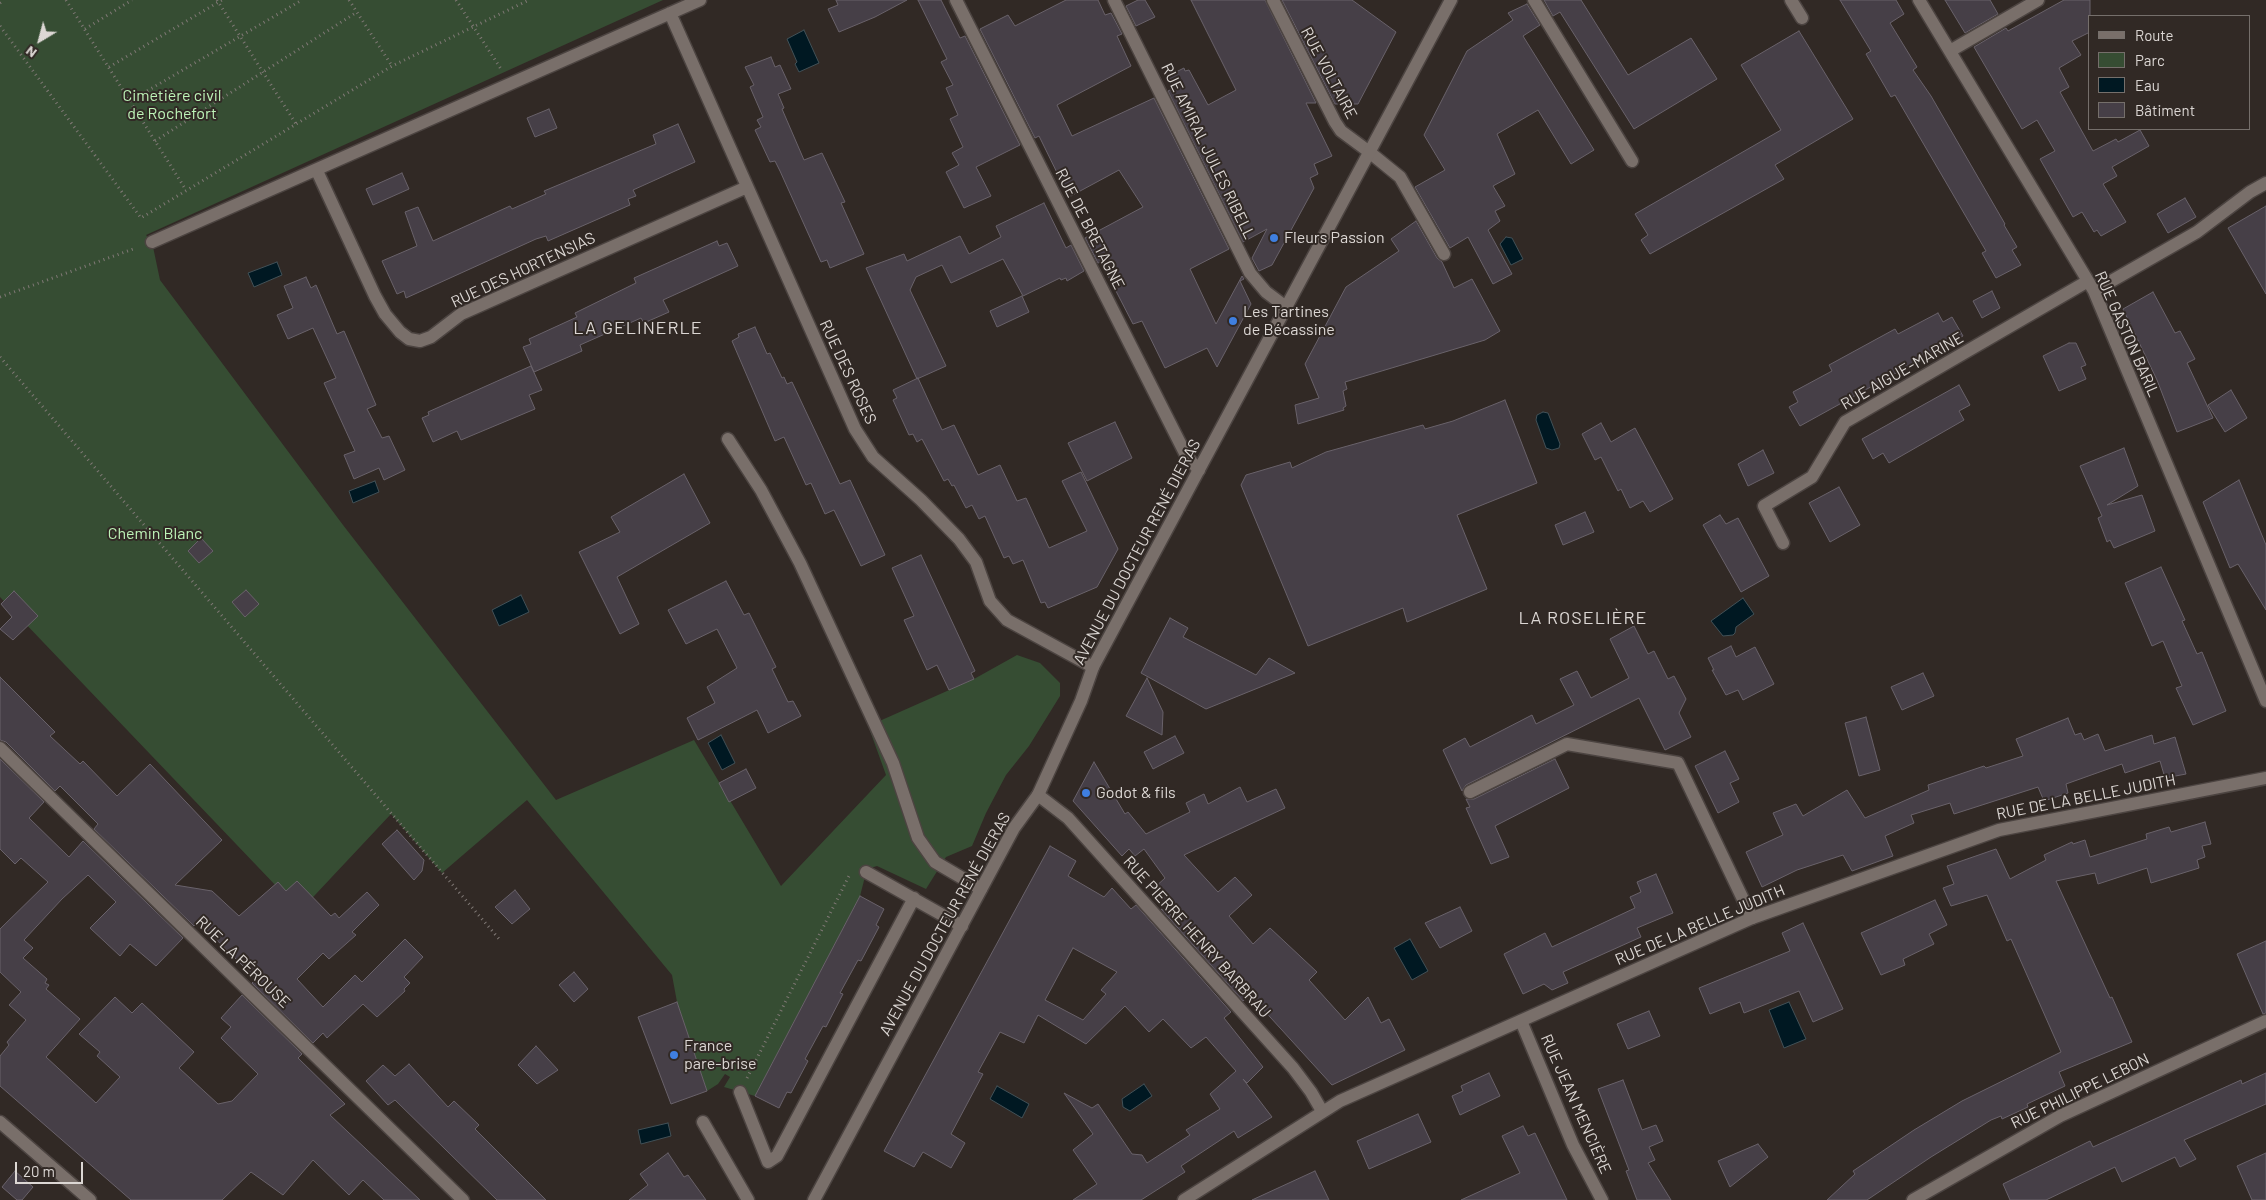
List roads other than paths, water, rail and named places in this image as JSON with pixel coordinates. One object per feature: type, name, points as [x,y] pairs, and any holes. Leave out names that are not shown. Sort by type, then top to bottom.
[{"type":"street","points":[[152,242],[317,171],[700,0]]},
{"type":"street","name":"RUE DE BRETAGNE","points":[[956,0],[1187,457],[1199,470]]},
{"type":"street","name":"RUE AMIRAL JULES RIBELL","points":[[1114,0],[1250,273],[1266,292],[1286,307]]},
{"type":"street","name":"RUE VOLTAIRE","points":[[1273,0],[1341,131],[1400,177],[1444,254]]},
{"type":"street","name":"AVENUE DU DOCTEUR RENÉ DIERAS","points":[[814,1200],[1014,828],[1038,794],[1081,702],[1093,667],[1368,151],[1451,0]]},
{"type":"street","points":[[1534,0],[1632,162]]},
{"type":"street","points":[[1791,0],[1802,18]]},
{"type":"street","name":"RUE GASTON BARIL","points":[[1919,0],[2091,286],[2266,701]]},
{"type":"street","points":[[1950,51],[2038,0]]},
{"type":"street","name":"RUE DES ROSES","points":[[670,14],[855,429],[873,457],[921,500],[959,539],[976,562],[990,601],[1007,620],[1093,667]]},
{"type":"street","name":"RUE DES HORTENSIAS","points":[[317,171],[375,296],[400,332],[409,338],[420,341],[431,337],[461,314],[747,187]]},
{"type":"street","points":[[2091,286],[2197,232],[2250,192],[2266,183]]},
{"type":"street","name":"RUE AIGUE-MARINE","points":[[1783,543],[1764,506],[1812,477],[1845,422],[2091,286]]},
{"type":"street","points":[[728,439],[761,490],[800,563],[893,763],[918,838],[936,862],[981,889]]},
{"type":"street","points":[[1470,792],[1567,744],[1678,763],[1752,918]]},
{"type":"street","name":"RUE LA PÉROUSE","points":[[0,748],[463,1200]]},
{"type":"street","name":"RUE DE LA BELLE JUDITH","points":[[1184,1200],[1322,1111],[1752,918],[1999,830],[2266,778]]},
{"type":"street","name":"RUE PIERRE HENRY BARBRAU","points":[[1038,794],[1068,818],[1266,1038],[1307,1086],[1322,1111]]},
{"type":"street","points":[[866,872],[962,926]]},
{"type":"street","points":[[740,1092],[768,1162],[777,1156],[914,898]]},
{"type":"street","name":"RUE JEAN MENCIÈRE","points":[[1521,1021],[1573,1146],[1602,1200]]},
{"type":"street","name":"RUE PHILIPPE LEBON","points":[[1913,1200],[2060,1116],[2266,1021]]},
{"type":"street","points":[[0,1122],[90,1200]]},
{"type":"street","points":[[703,1122],[748,1200]]},
{"type":"water","points":[[804,30],[819,63],[799,72],[795,64],[797,62],[787,39]]},
{"type":"water","points":[[1506,237],[1512,238],[1523,259],[1511,265],[1500,244]]},
{"type":"water","points":[[277,262],[282,275],[254,287],[248,273]]},
{"type":"water","points":[[1543,412],[1548,413],[1560,444],[1559,448],[1552,450],[1546,448],[1536,420],[1537,415]]},
{"type":"water","points":[[375,481],[379,492],[353,503],[349,491]]},
{"type":"water","points":[[521,595],[529,612],[499,626],[492,610]]},
{"type":"water","points":[[1743,598],[1754,614],[1736,627],[1733,635],[1723,636],[1711,621]]},
{"type":"water","points":[[721,735],[735,763],[722,770],[708,743]]},
{"type":"water","points":[[1410,939],[1428,971],[1412,980],[1394,948]]},
{"type":"water","points":[[1789,1002],[1806,1039],[1784,1048],[1769,1010]]},
{"type":"water","points":[[1144,1084],[1152,1096],[1130,1111],[1123,1107],[1122,1099]]},
{"type":"water","points":[[997,1086],[1029,1104],[1022,1118],[990,1099]]},
{"type":"water","points":[[668,1123],[671,1136],[641,1144],[638,1130]]},
{"type":"place","name":"Fleurs Passion","points":[[1274,238]]},
{"type":"place","name":"Les Tartines de Bécassine","points":[[1233,321]]},
{"type":"place","name":"Godot & fils","points":[[1086,793]]},
{"type":"place","name":"France pare-brise","points":[[674,1055]]},
{"type":"district","name":"LA GELINERLE","points":[[638,328]]},
{"type":"district","name":"LA ROSELIÈRE","points":[[1583,618]]},
{"type":"park label","name":"Cimetière civil de Rochefort","points":[[172,105]]},
{"type":"park label","name":"Chemin Blanc","points":[[155,534]]}]
